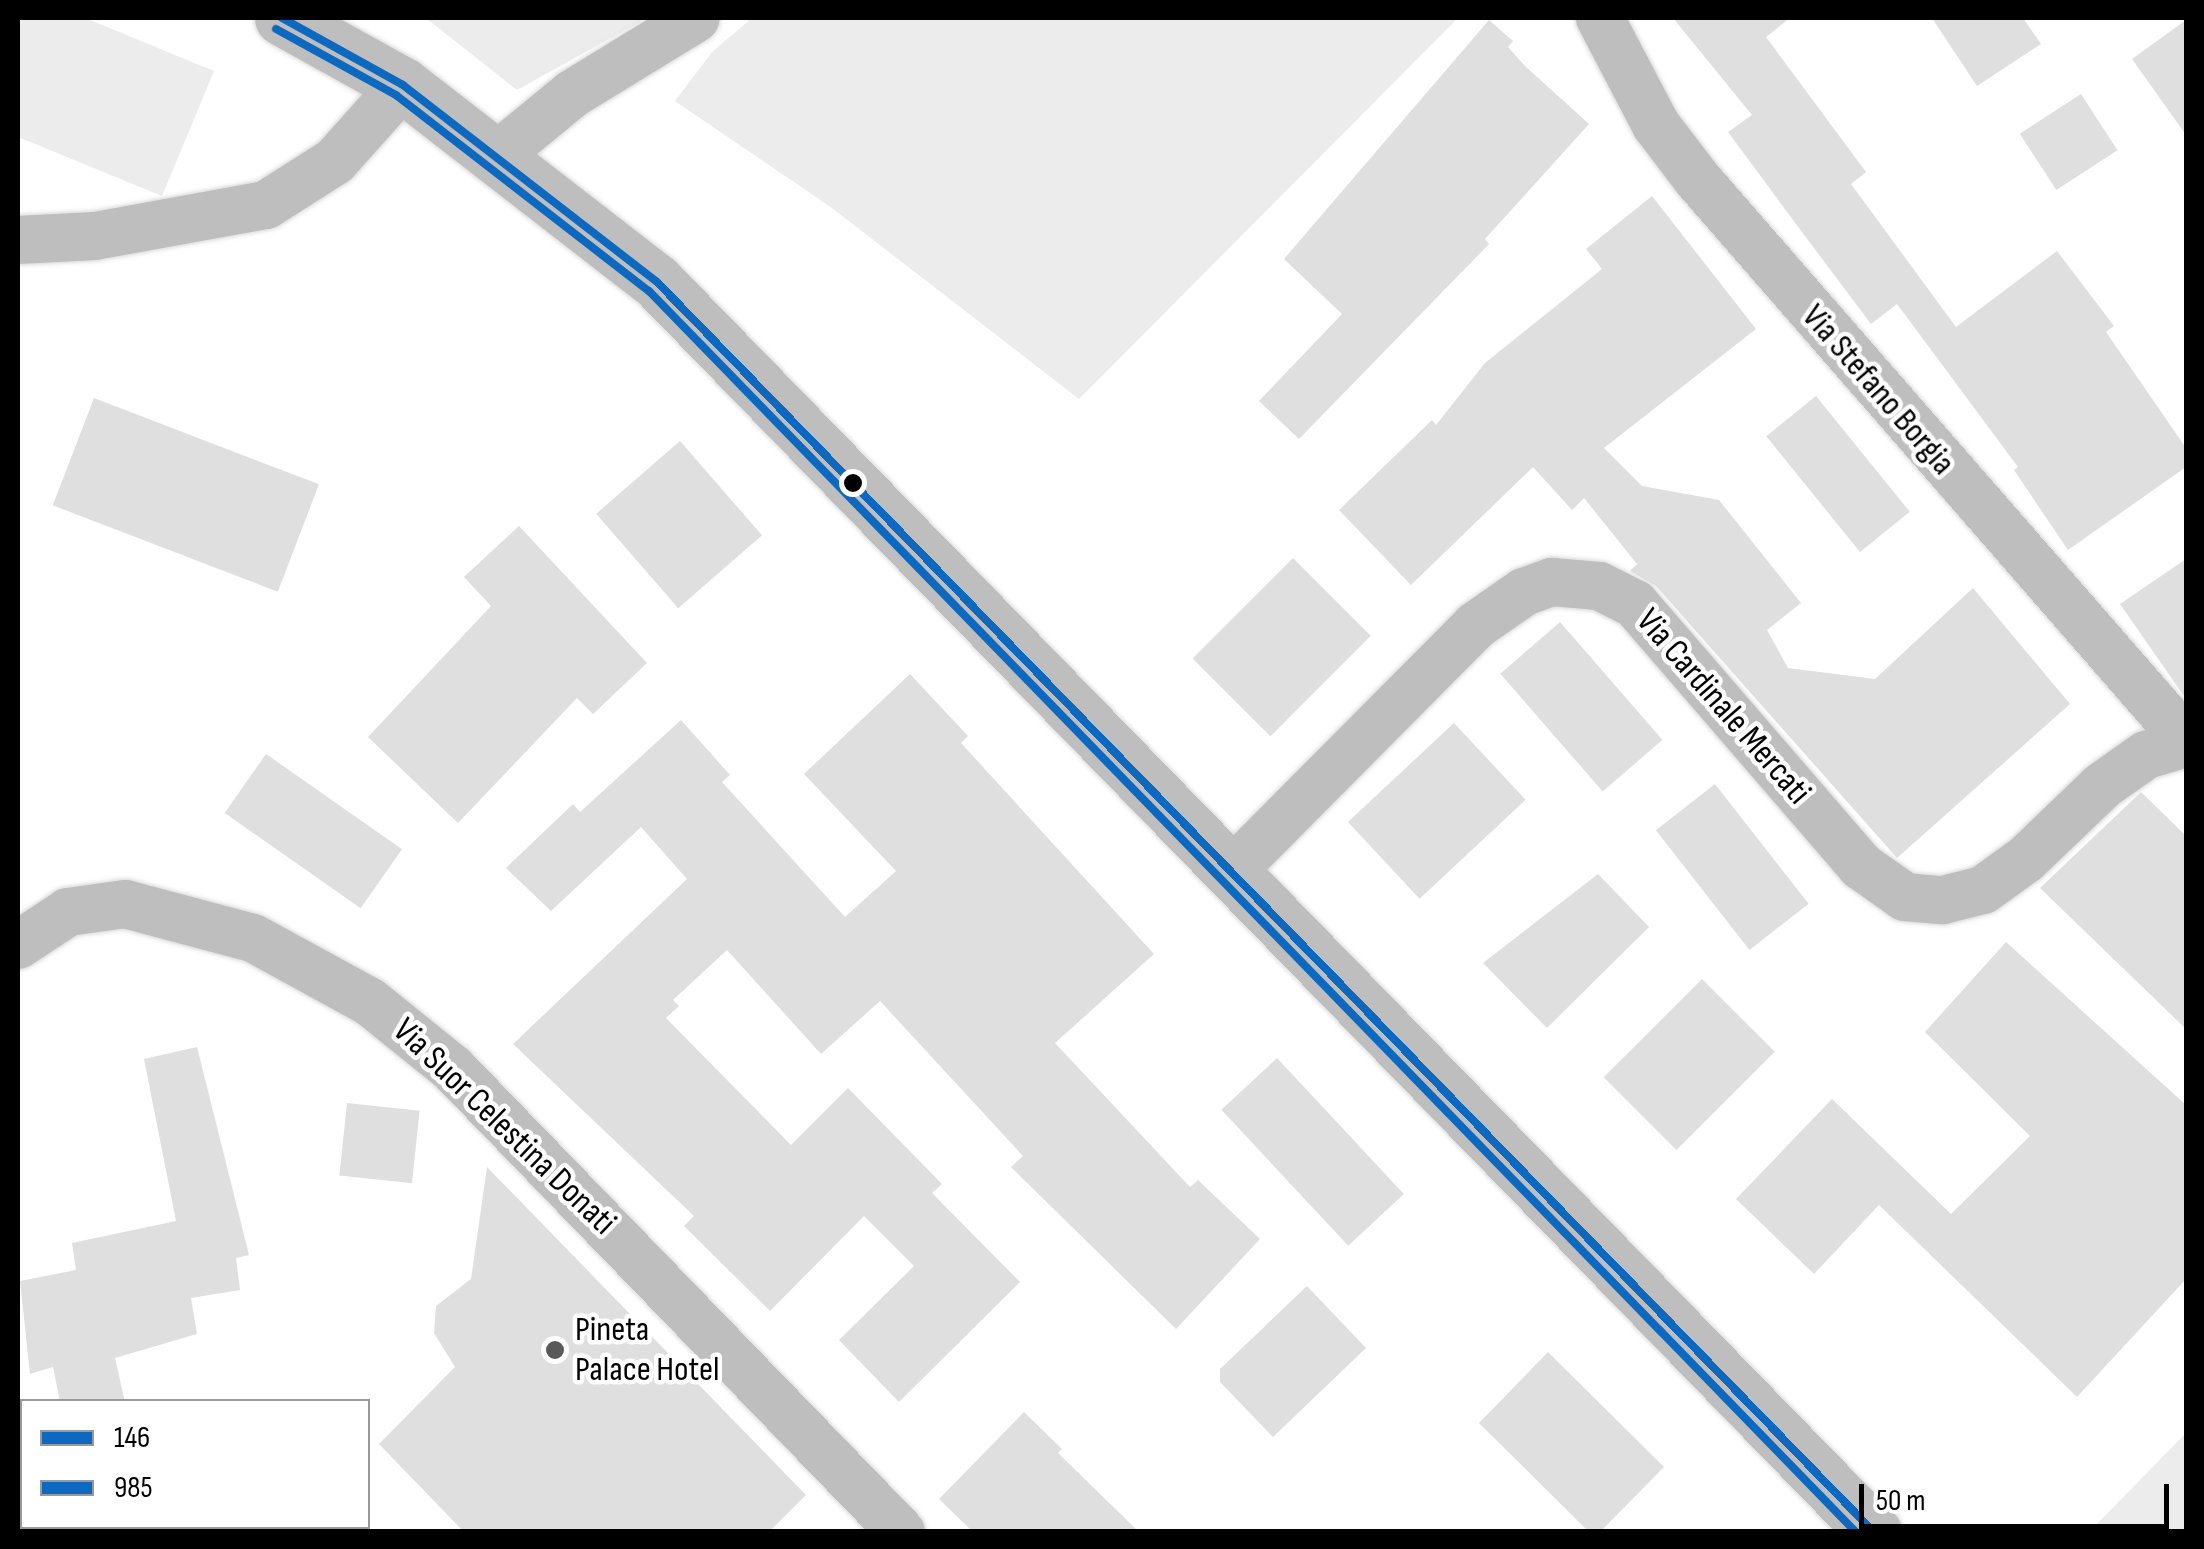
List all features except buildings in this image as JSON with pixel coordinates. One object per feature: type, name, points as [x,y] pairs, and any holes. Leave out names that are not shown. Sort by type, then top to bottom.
[{"type":"main road","points":[[282,18],[402,85],[600,232],[682,308],[1874,1532]]},
{"type":"street","points":[[498,155],[572,94],[696,18]]},
{"type":"street","name":"Via Stefano Borgia","points":[[1600,18],[1656,125],[1698,180],[2186,741]]},
{"type":"street","points":[[18,240],[114,233],[266,205],[335,162],[402,85]]},
{"type":"street","name":"Via Cardinale Mercati","points":[[1230,874],[1475,626],[1524,592],[1552,582],[1599,586],[1635,604],[1861,866],[1905,897],[1954,898],[1993,885],[2102,786],[2146,755],[2186,741]]},
{"type":"street","name":"Via Suor Celestina Donati","points":[[18,945],[68,912],[124,904],[265,942],[370,1002],[453,1069],[900,1532]]},
{"type":"shaded area","points":[[18,18],[85,18],[214,71],[162,196],[18,137]]},
{"type":"shaded area","points":[[426,18],[647,18],[517,90]]},
{"type":"shaded area","points":[[752,18],[1458,18],[1079,399],[832,208],[675,101],[712,52]]},
{"type":"shaded area","points":[[2186,1433],[2186,1531],[2090,1531]]},
{"type":"transit line","name":"146","points":[[282,18],[403,85],[657,282],[1874,1532]]},
{"type":"transit line","name":"985","points":[[276,29],[396,95],[649,291],[1856,1532]]},
{"type":"place","name":"Pineta Palace Hotel","points":[[555,1350]]}]
